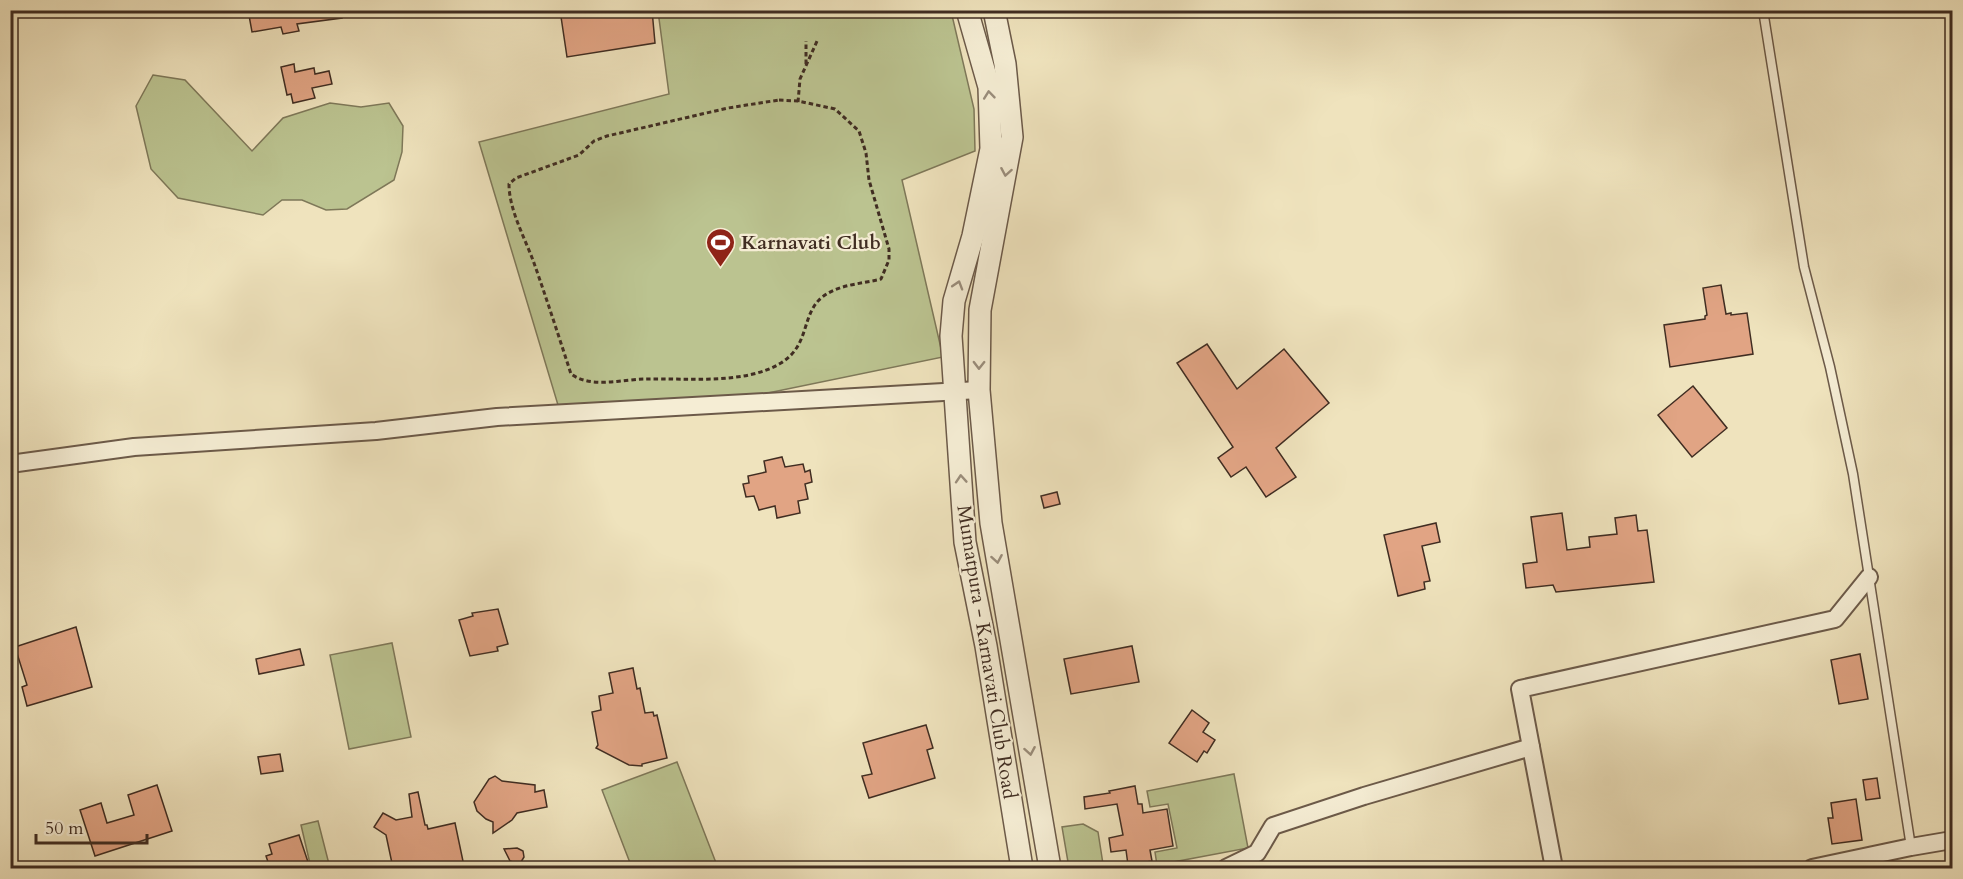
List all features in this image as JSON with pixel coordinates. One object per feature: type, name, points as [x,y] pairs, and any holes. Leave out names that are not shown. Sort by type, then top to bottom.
[{"type":"street","name":"Mumatpura - Karnavati Club Road","points":[[967,10],[989,87],[992,130],[991,149],[973,236],[954,301],[951,336],[965,542],[986,646],[1022,868]]},
{"type":"street","name":"Mumatpura - Karnavati Club Road","points":[[994,10],[1005,64],[1012,137],[980,310],[979,390],[991,523],[1050,868]]},
{"type":"street","points":[[10,464],[134,447],[376,431],[497,417],[979,390]]},
{"type":"street","points":[[1554,868],[1520,689],[1835,619],[1869,577]]},
{"type":"street","points":[[1226,868],[1257,853],[1273,826],[1364,796],[1531,747]]},
{"type":"street","points":[[1812,868],[1953,840]]},
{"type":"lane","points":[[1763,10],[1804,267],[1830,367],[1852,474],[1911,847]]},
{"type":"path","points":[[798,102],[800,79],[818,39]]},
{"type":"path","points":[[805,65],[806,41]]},
{"type":"path","points":[[779,100],[798,102],[835,109],[858,131],[866,153],[869,180],[889,249],[889,260],[881,279],[843,287],[822,298],[812,313],[795,353],[780,364],[758,373],[701,381],[646,379],[590,382],[580,380],[571,374],[514,210],[509,184],[516,178],[579,154],[594,141],[607,136],[728,108],[779,100]]},
{"type":"green space","name":"Karnavati Club","points":[[658,11],[951,11],[974,109],[975,151],[902,180],[943,357],[763,394],[558,405],[479,142],[669,94]]},
{"type":"green space","points":[[153,75],[185,80],[252,151],[283,118],[330,103],[361,107],[389,103],[403,126],[402,152],[394,180],[347,209],[326,210],[302,200],[282,200],[263,215],[178,198],[151,169],[136,106]]},
{"type":"green space","points":[[392,643],[411,737],[349,749],[330,655]]},
{"type":"green space","points":[[677,762],[718,868],[632,868],[602,790]]},
{"type":"green space","points":[[1234,774],[1248,848],[1157,865],[1155,852],[1177,848],[1168,804],[1150,807],[1147,791]]},
{"type":"green space","points":[[318,821],[330,868],[311,868],[301,825]]},
{"type":"green space","points":[[1083,824],[1098,832],[1103,864],[1099,868],[1069,868],[1062,827]]},
{"type":"building","points":[[248,10],[341,10],[342,18],[297,24],[299,31],[283,34],[281,27],[252,32]]},
{"type":"building","points":[[560,10],[652,10],[655,43],[567,57]]},
{"type":"building","points":[[294,64],[295,72],[314,68],[315,74],[329,71],[332,84],[312,88],[315,98],[293,103],[291,94],[287,95],[281,67]]},
{"type":"building","points":[[1721,285],[1726,314],[1747,313],[1753,354],[1670,367],[1664,325],[1705,319],[1707,315],[1703,288]]},
{"type":"building","points":[[1207,344],[1237,389],[1284,349],[1329,403],[1276,448],[1296,477],[1266,497],[1246,467],[1231,477],[1218,458],[1233,447],[1177,363]]},
{"type":"building","points":[[1693,386],[1727,428],[1692,457],[1658,415]]},
{"type":"building","points":[[782,457],[785,467],[803,464],[805,472],[810,470],[812,482],[805,484],[808,499],[798,501],[800,513],[777,518],[775,506],[759,510],[754,496],[746,497],[743,484],[749,483],[748,476],[766,472],[764,461]]},
{"type":"building","points":[[1057,492],[1060,504],[1044,508],[1041,496]]},
{"type":"building","points":[[1562,513],[1567,550],[1590,547],[1589,537],[1617,534],[1615,518],[1636,515],[1638,531],[1647,530],[1654,582],[1556,592],[1553,585],[1526,588],[1523,564],[1537,562],[1531,517]]},
{"type":"building","points":[[1436,523],[1440,542],[1422,546],[1430,581],[1424,582],[1425,589],[1398,596],[1384,535]]},
{"type":"building","points":[[498,609],[508,644],[497,647],[498,651],[470,656],[459,620],[473,616],[472,613]]},
{"type":"building","points":[[76,627],[92,687],[27,706],[22,687],[27,685],[15,647]]},
{"type":"building","points":[[1132,646],[1139,682],[1071,694],[1064,659]]},
{"type":"building","points":[[300,649],[304,665],[259,674],[256,659]]},
{"type":"building","points":[[1860,654],[1868,699],[1839,704],[1831,660]]},
{"type":"building","points":[[633,668],[645,713],[653,712],[654,716],[657,715],[667,758],[642,764],[642,766],[629,765],[596,748],[598,745],[592,712],[601,710],[599,696],[613,693],[609,673]]},
{"type":"building","points":[[1192,710],[1209,723],[1203,732],[1215,740],[1207,753],[1204,751],[1197,762],[1169,743]]},
{"type":"building","points":[[926,725],[933,748],[927,750],[935,778],[869,798],[862,776],[872,774],[863,743]]},
{"type":"building","points":[[280,754],[283,771],[261,774],[258,757]]},
{"type":"building","points":[[495,776],[502,781],[535,785],[535,792],[544,790],[547,807],[517,813],[512,820],[493,833],[493,822],[477,811],[474,802],[489,779]]},
{"type":"building","points":[[1877,778],[1880,798],[1866,800],[1863,780]]},
{"type":"building","points":[[157,785],[172,831],[95,856],[80,810],[101,803],[107,823],[134,815],[128,795]]},
{"type":"building","points":[[1135,786],[1138,804],[1142,804],[1143,813],[1167,809],[1173,846],[1150,850],[1152,861],[1128,865],[1126,850],[1111,852],[1109,838],[1123,835],[1117,804],[1085,809],[1084,797]]},
{"type":"building","points":[[418,792],[425,825],[428,829],[455,823],[464,866],[393,868],[386,835],[374,827],[383,813],[396,820],[412,817],[409,794]]},
{"type":"building","points":[[1856,799],[1862,840],[1832,844],[1828,818],[1833,818],[1831,803]]},
{"type":"building","points":[[299,835],[310,868],[270,868],[266,856],[272,854],[269,844]]},
{"type":"building","points":[[517,848],[523,851],[524,857],[521,862],[516,863],[510,861],[504,849]]},
{"type":"place","name":"Karnavati Club","points":[[720,268]]}]
